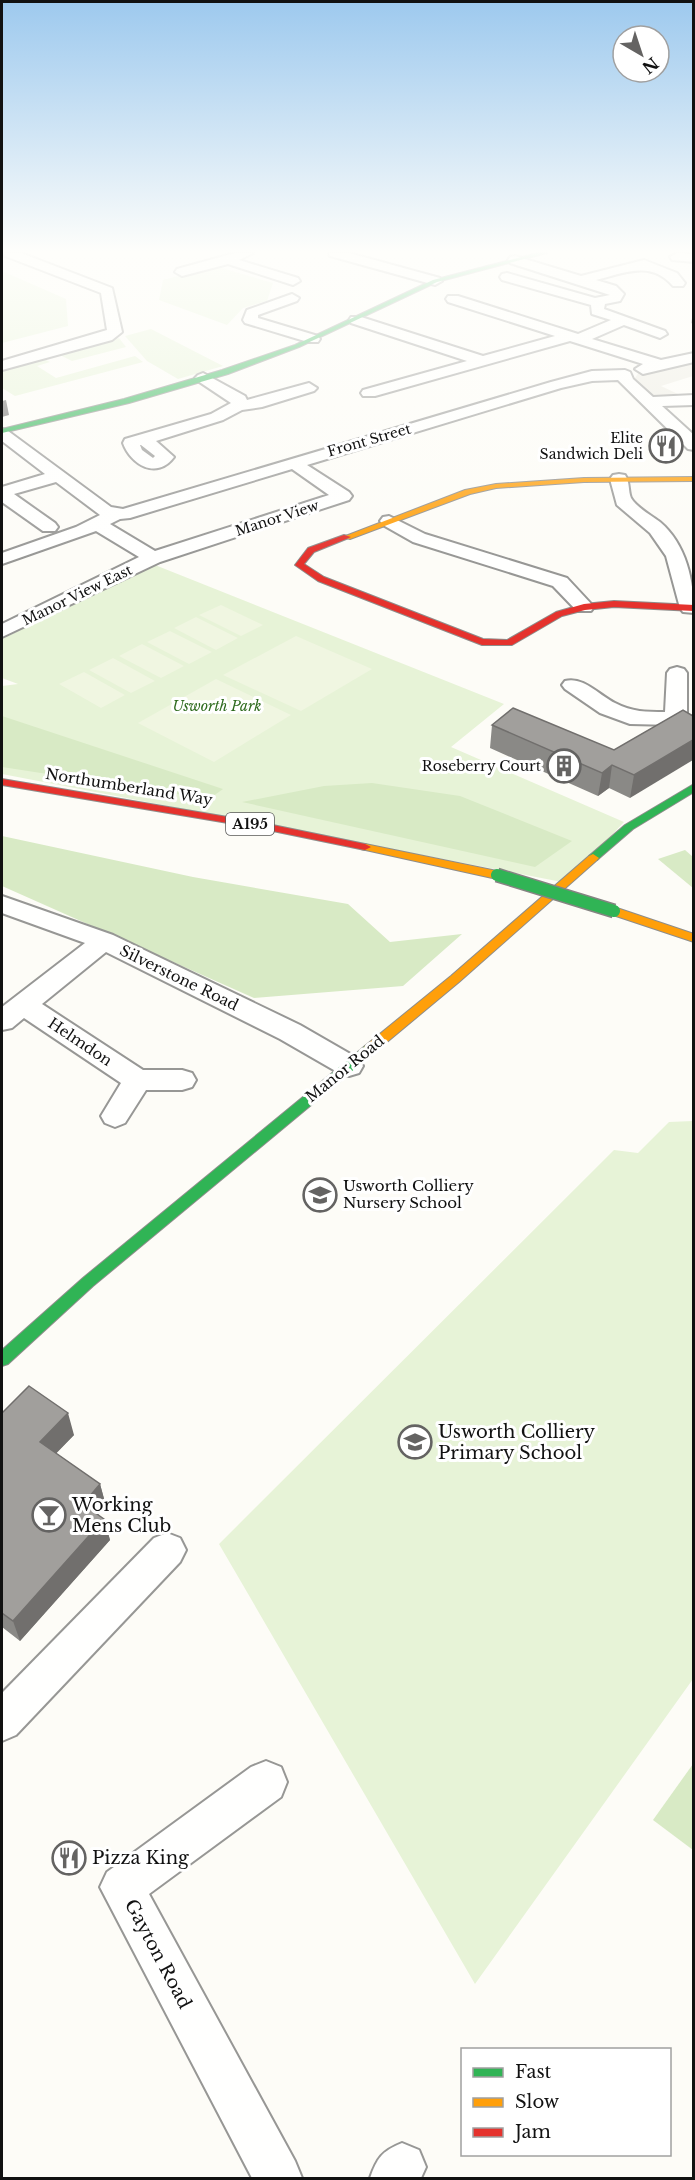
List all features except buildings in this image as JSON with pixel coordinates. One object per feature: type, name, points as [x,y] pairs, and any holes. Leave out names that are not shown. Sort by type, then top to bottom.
[{"type":"street","points":[[2,366],[42,355]]},
{"type":"street","points":[[2,432],[126,401],[225,372],[271,355]]},
{"type":"street","points":[[464,355],[483,361]]},
{"type":"street","points":[[369,393],[509,355]]},
{"type":"street","points":[[630,355],[660,365]]},
{"type":"street","name":"Front Street","points":[[115,514],[137,512],[292,462],[556,385],[592,376],[625,375],[693,357]]},
{"type":"street","points":[[625,375],[693,445]]},
{"type":"street","points":[[203,378],[240,399],[239,405]]},
{"type":"street","points":[[143,439],[217,417],[239,405],[256,404],[309,388]]},
{"type":"street","points":[[649,402],[693,400]]},
{"type":"street","points":[[2,432],[106,511],[115,514]]},
{"type":"street","name":"Manor View","points":[[153,558],[343,496],[292,462]]},
{"type":"street","points":[[2,493],[58,476]]},
{"type":"street","points":[[619,479],[622,501],[657,529],[675,556],[692,608],[614,604],[584,608],[559,614],[509,643],[482,642],[321,579],[299,565],[311,550],[468,492],[496,486],[619,479],[693,479]]},
{"type":"street","points":[[2,493],[50,527]]},
{"type":"street","points":[[10,519],[28,512]]},
{"type":"street","points":[[2,559],[98,524],[115,514]]},
{"type":"street","points":[[389,521],[419,538],[560,582],[584,608]]},
{"type":"street","points":[[98,524],[153,558]]},
{"type":"street","name":"Manor View East","points":[[2,631],[153,558]]},
{"type":"street","points":[[572,685],[608,708],[638,719],[685,722],[677,673]]},
{"type":"street","name":"Northumberland Way","points":[[2,782],[263,826],[497,875],[693,938]]},
{"type":"street","name":"Manor Road","points":[[2,1359],[97,1275],[507,935],[629,827],[693,787]]},
{"type":"street","name":"Silverstone Road","points":[[2,904],[104,941],[290,1032],[349,1066]]},
{"type":"street","points":[[2,1021],[104,941]]},
{"type":"street","name":"Helmdon","points":[[23,1004],[138,1080]]},
{"type":"street","points":[[115,1116],[138,1080],[182,1080]]},
{"type":"street","points":[[2,1721],[167,1550]]},
{"type":"street","name":"Gayton Road","points":[[266,1782],[122,1887],[278,2178]]},
{"type":"green space","points":[[59,355],[96,355],[72,361]]},
{"type":"green space","points":[[141,355],[201,355],[223,366],[178,379],[147,361]]},
{"type":"green space","points":[[135,356],[143,362],[15,396],[2,388],[2,369],[42,358],[50,362],[37,366],[56,378]]},
{"type":"green space","name":"Usworth Park","points":[[155,565],[504,704],[451,747],[624,822],[567,883],[2,774],[2,686],[18,684],[2,678],[2,639]]},
{"type":"green space","points":[[221,605],[263,625],[241,636],[199,615]]},
{"type":"green space","points":[[196,617],[238,638],[216,650],[174,628]]},
{"type":"green space","points":[[170,631],[212,652],[189,664],[147,642]]},
{"type":"green space","points":[[296,636],[372,669],[301,711],[223,675]]},
{"type":"green space","points":[[142,644],[184,666],[161,678],[119,656]]},
{"type":"green space","points":[[113,658],[155,681],[131,693],[89,670]]},
{"type":"green space","points":[[84,672],[125,695],[101,708],[59,684]]},
{"type":"green space","points":[[216,679],[291,715],[214,762],[138,723]]},
{"type":"green space","points":[[2,716],[223,789],[209,799],[2,767]]},
{"type":"green space","points":[[372,783],[460,796],[572,841],[535,867],[242,802],[324,786]]},
{"type":"green space","points":[[2,836],[193,877],[348,904],[390,942],[462,934],[403,986],[254,998],[2,886]]},
{"type":"green space","points":[[685,850],[693,857],[693,888],[658,859]]},
{"type":"green space","name":"Usworth Colliery Primary School","points":[[693,1121],[693,1679],[475,1984],[219,1544],[614,1150],[638,1153],[669,1122]]},
{"type":"green space","points":[[693,1764],[693,1850],[653,1820]]},
{"type":"shaded area","points":[[693,360],[693,376],[661,386],[682,396],[662,399],[652,397],[635,378],[639,372]]},
{"type":"traffic: fast","points":[[2,431],[126,401],[225,372],[273,355]]},
{"type":"traffic: fast","points":[[593,858],[629,827],[694,787]]},
{"type":"traffic: fast","points":[[497,875],[614,911]]},
{"type":"traffic: fast","points":[[2,1359],[88,1282],[370,1049]]},
{"type":"traffic: slow","points":[[347,537],[468,492],[496,486],[584,480],[694,479]]},
{"type":"traffic: slow","points":[[365,847],[497,875]]},
{"type":"traffic: slow","points":[[370,1049],[455,979],[593,858]]},
{"type":"traffic: slow","points":[[614,911],[694,938]]},
{"type":"traffic: jam","points":[[347,537],[311,550],[299,565],[321,579],[482,642],[509,643],[559,614],[584,607],[614,604],[694,608]]},
{"type":"traffic: jam","points":[[2,782],[263,826],[365,847]]},
{"type":"place","name":"Elite Sandwich Deli","points":[[666,446]]},
{"type":"place","name":"Roseberry Court","points":[[564,766]]},
{"type":"place","name":"Usworth Colliery Nursery School","points":[[320,1195]]},
{"type":"place","name":"Usworth Colliery Primary School","points":[[415,1442]]},
{"type":"place","name":"Working Mens Club","points":[[49,1515]]},
{"type":"place","name":"Pizza King","points":[[69,1858]]}]
